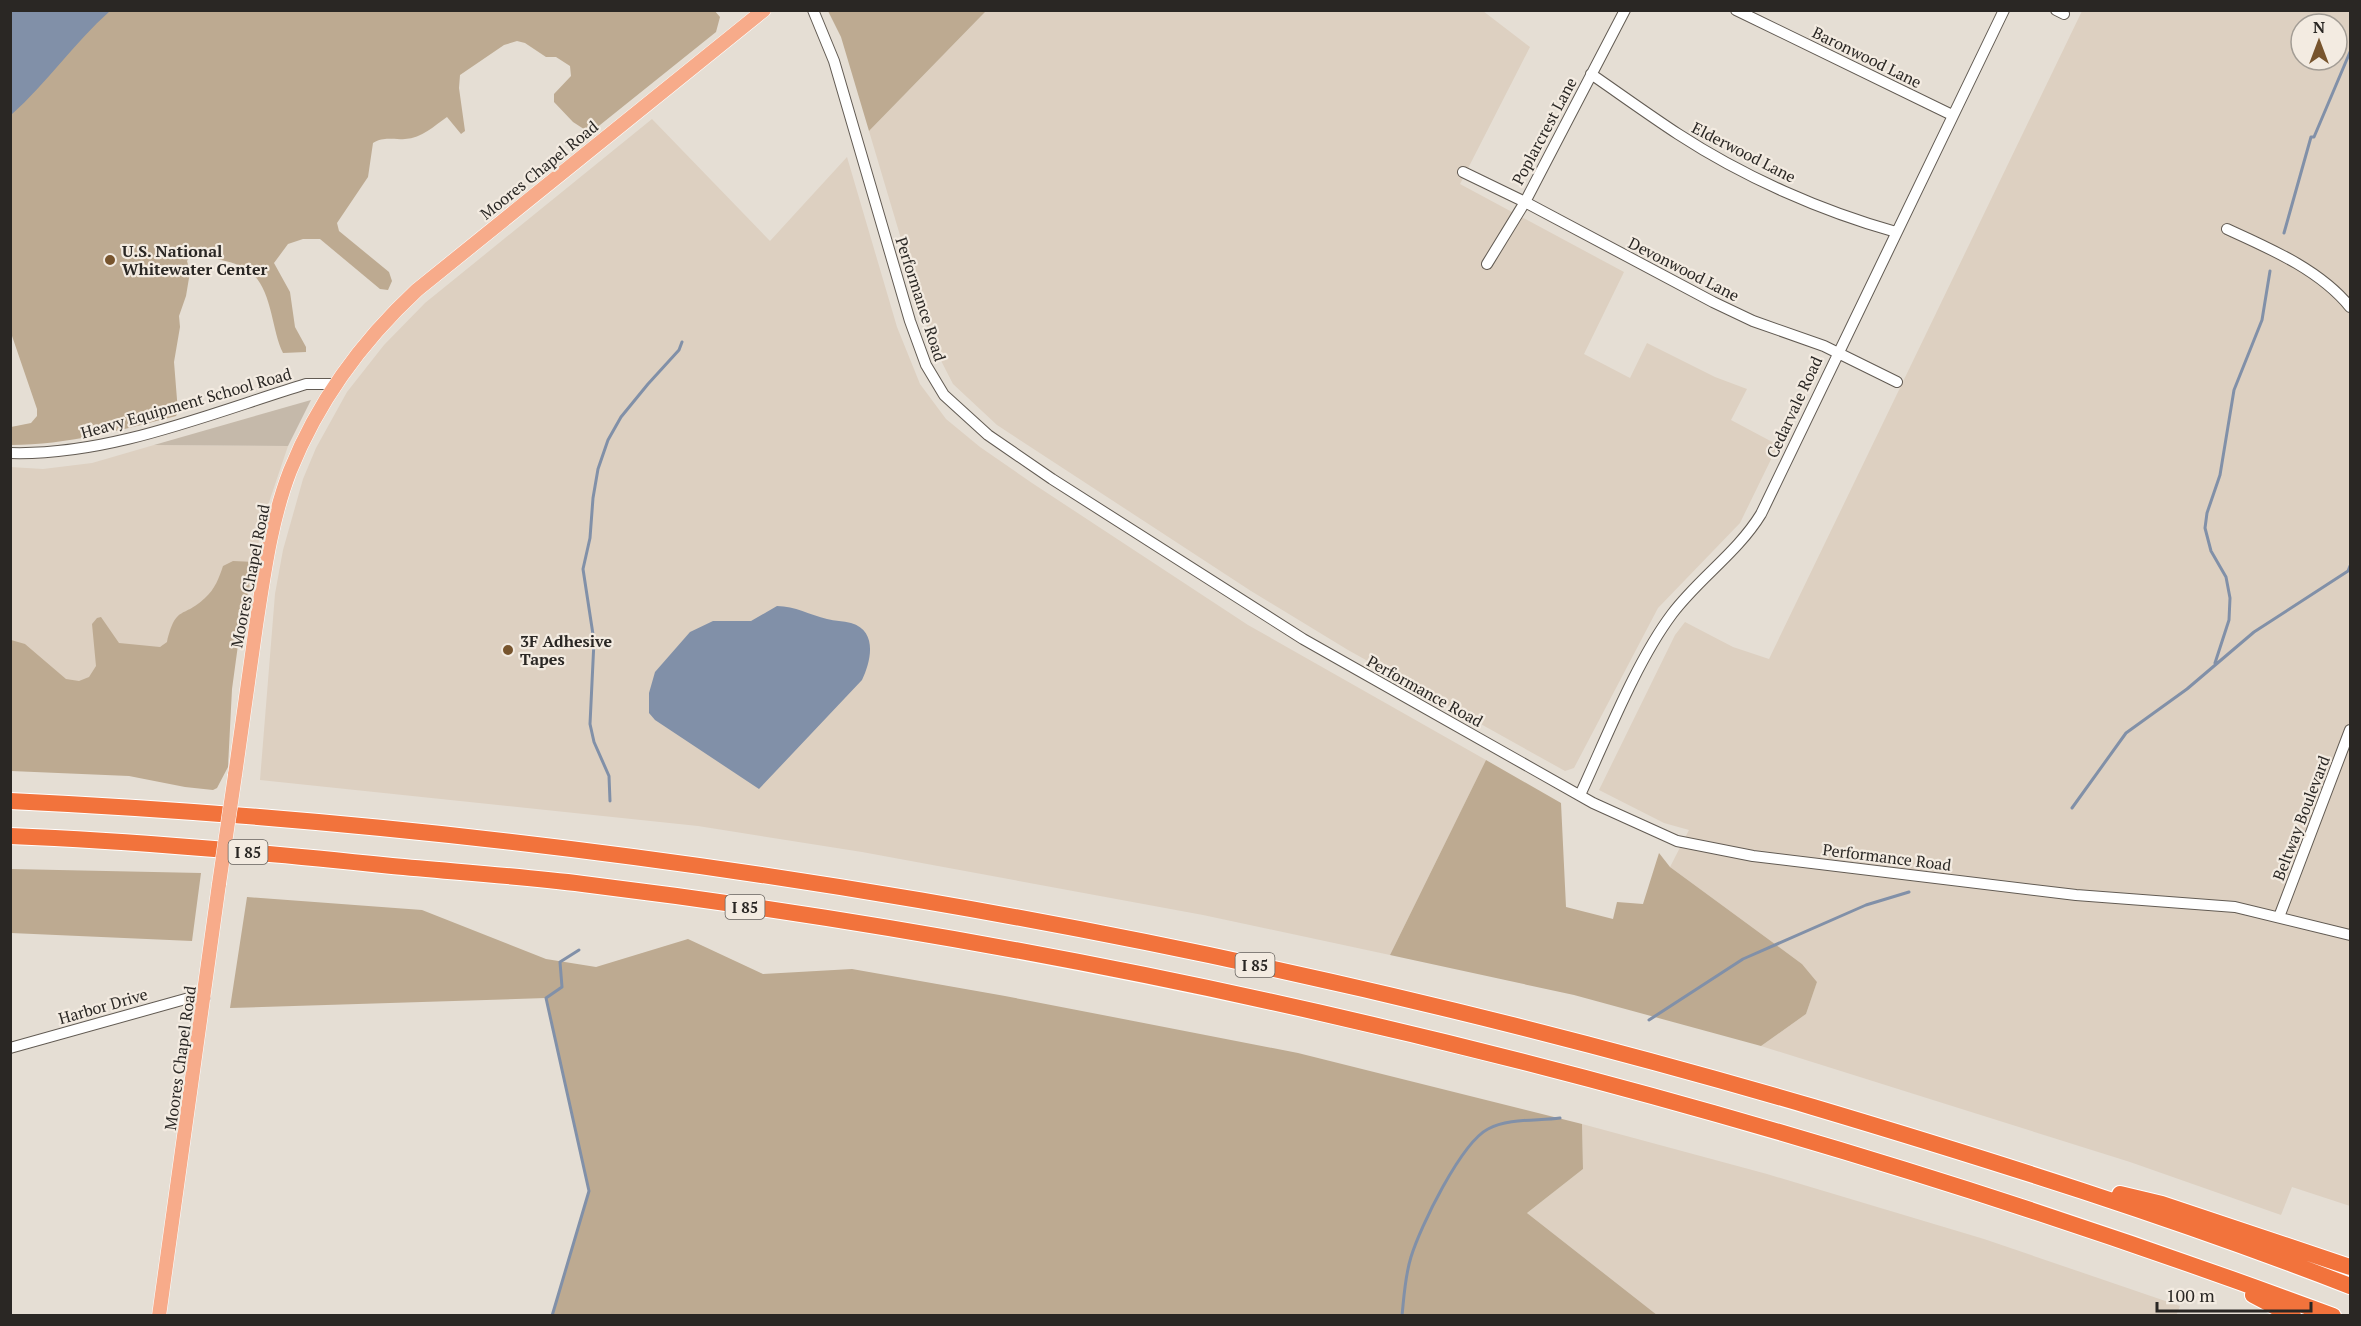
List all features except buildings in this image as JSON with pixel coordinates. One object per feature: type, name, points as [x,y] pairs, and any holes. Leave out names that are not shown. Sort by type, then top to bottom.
[{"type":"highway","name":"I 85","points":[[10,801],[265,817],[674,863],[897,897],[1067,927],[1277,969],[1581,1042],[1776,1097],[2031,1174],[2350,1286]]},
{"type":"highway","name":"I 85","points":[[10,836],[210,848],[579,884],[856,923],[1113,969],[1276,1003],[1612,1084],[1851,1152],[2194,1264],[2333,1316]]},
{"type":"highway","points":[[2031,1174],[2162,1204],[2350,1267]]},
{"type":"highway","points":[[2194,1264],[2293,1316]]},
{"type":"main road","name":"Moores Chapel Road","points":[[159,1316],[219,884],[272,530],[294,462],[334,384],[373,335],[417,290],[764,10]]},
{"type":"street","name":"Performance Road","points":[[813,10],[834,61],[919,347],[939,388],[955,408],[988,435],[1240,600],[1373,680],[1580,795],[1659,835],[1703,849],[2076,895],[2205,903],[2279,917],[2350,935]]},
{"type":"street","name":"Poplarcrest Lane","points":[[1487,264],[1525,202],[1625,10]]},
{"type":"street","name":"Baronwood Lane","points":[[1736,10],[1952,115]]},
{"type":"street","name":"Cedarvale Road","points":[[1580,795],[1663,627],[1682,602],[1728,558],[1761,514],[1837,352],[2004,10]]},
{"type":"street","name":"Elderwood Lane","points":[[1591,74],[1680,136],[1723,160],[1807,200],[1896,232]]},
{"type":"street","name":"Devonwood Lane","points":[[1462,172],[1525,202],[1713,302],[1837,352],[1897,382]]},
{"type":"street","points":[[2227,229],[2274,251],[2335,289],[2350,308]]},
{"type":"street","name":"Heavy Equipment School Road","points":[[10,453],[42,454],[78,450],[128,438],[306,384],[334,384]]},
{"type":"street","name":"Beltway Boulevard","points":[[2279,917],[2350,730]]},
{"type":"street","name":"Harbor Drive","points":[[10,1048],[189,998],[205,997]]},
{"type":"shaded area","points":[[714,10],[720,17],[716,32],[590,133],[573,122],[554,102],[554,94],[571,76],[570,66],[556,57],[546,57],[525,43],[517,41],[504,45],[460,75],[459,88],[465,131],[461,134],[447,117],[417,136],[405,139],[385,139],[373,143],[368,177],[337,223],[339,231],[389,272],[392,281],[388,290],[380,289],[320,239],[303,239],[288,244],[274,263],[290,292],[295,327],[306,347],[306,352],[283,353],[265,293],[251,273],[236,264],[196,252],[192,253],[187,261],[190,272],[186,296],[179,316],[180,327],[174,362],[178,412],[176,416],[73,440],[11,445],[11,427],[31,423],[37,416],[37,409],[11,333],[10,11]]},
{"type":"shaded area","points":[[828,11],[986,11],[869,131],[841,37]]},
{"type":"shaded area","points":[[986,11],[1483,11],[1530,47],[1460,184],[1624,272],[1584,354],[1630,378],[1647,343],[1715,377],[1747,389],[1731,420],[1778,445],[1740,523],[1658,608],[1574,768],[1565,771],[1348,650],[1251,591],[997,425],[953,384],[932,343],[869,131]]},
{"type":"shaded area","points":[[2082,11],[2350,11],[2350,1206],[2292,1187],[2281,1215],[2130,1162],[1761,1046],[1806,1014],[1817,982],[1802,964],[1670,867],[1689,830],[1664,823],[1599,790],[1675,635],[1685,622],[1733,647],[1769,659]]},
{"type":"shaded area","points":[[652,119],[770,241],[847,157],[897,327],[920,384],[946,419],[980,447],[1032,483],[1248,625],[1486,760],[1390,955],[1203,915],[862,852],[698,826],[260,780],[275,594],[283,550],[303,479],[316,448],[347,392],[384,345],[425,303]]},
{"type":"shaded area","points":[[311,400],[288,446],[154,445]]},
{"type":"shaded area","points":[[154,445],[288,446],[263,520],[248,597],[239,596],[220,726],[11,714],[10,467],[43,469],[92,463]]},
{"type":"shaded area","points":[[233,561],[255,562],[241,623],[232,689],[228,767],[217,788],[213,790],[185,787],[129,776],[11,771],[11,640],[25,644],[66,679],[79,681],[89,677],[96,666],[92,624],[97,618],[101,617],[119,643],[160,647],[167,642],[177,617],[208,595],[223,566]]},
{"type":"shaded area","points":[[1486,760],[1561,803],[1566,907],[1613,919],[1617,902],[1643,904],[1659,853],[1670,867],[1802,964],[1817,982],[1806,1014],[1761,1046],[1574,995],[1390,955]]},
{"type":"shaded area","points":[[11,869],[201,873],[192,941],[11,933]]},
{"type":"shaded area","points":[[247,897],[422,910],[546,959],[596,967],[688,939],[763,974],[852,969],[1005,996],[1298,1053],[1582,1124],[1583,1169],[1527,1213],[1657,1315],[552,1315],[589,1191],[546,998],[230,1008]]},
{"type":"shaded area","points":[[1582,1124],[1767,1174],[1984,1239],[2180,1306],[2176,1316],[1657,1315],[1527,1213],[1583,1169]]},
{"type":"water","points":[[11,10],[110,11],[11,115]]},
{"type":"water","points":[[777,606],[790,607],[860,627],[869,640],[870,656],[862,680],[759,789],[655,720],[649,713],[649,693],[655,672],[690,632],[713,621],[751,621]]},
{"type":"waterway","points":[[2284,233],[2311,137],[2314,137],[2350,52]]},
{"type":"waterway","points":[[2215,663],[2229,620],[2230,598],[2226,577],[2211,551],[2205,528],[2207,513],[2220,475],[2234,390],[2262,320],[2270,271]]},
{"type":"waterway","points":[[610,801],[609,776],[594,742],[590,724],[594,641],[583,569],[590,538],[593,498],[598,469],[608,440],[621,417],[679,350],[682,342]]},
{"type":"waterway","points":[[2072,808],[2126,733],[2187,689],[2254,632],[2348,571],[2350,566]]},
{"type":"waterway","points":[[1649,1020],[1743,959],[1866,905],[1909,892]]},
{"type":"waterway","points":[[552,1316],[589,1191],[546,998],[562,987],[560,962],[579,950]]},
{"type":"waterway","points":[[1402,1316],[1407,1271],[1416,1243],[1443,1187],[1477,1137],[1496,1125],[1514,1121],[1560,1118]]},
{"type":"place","name":"U.S. National Whitewater Center","points":[[110,260]]},
{"type":"place","name":"3F Adhesive Tapes","points":[[508,650]]}]
